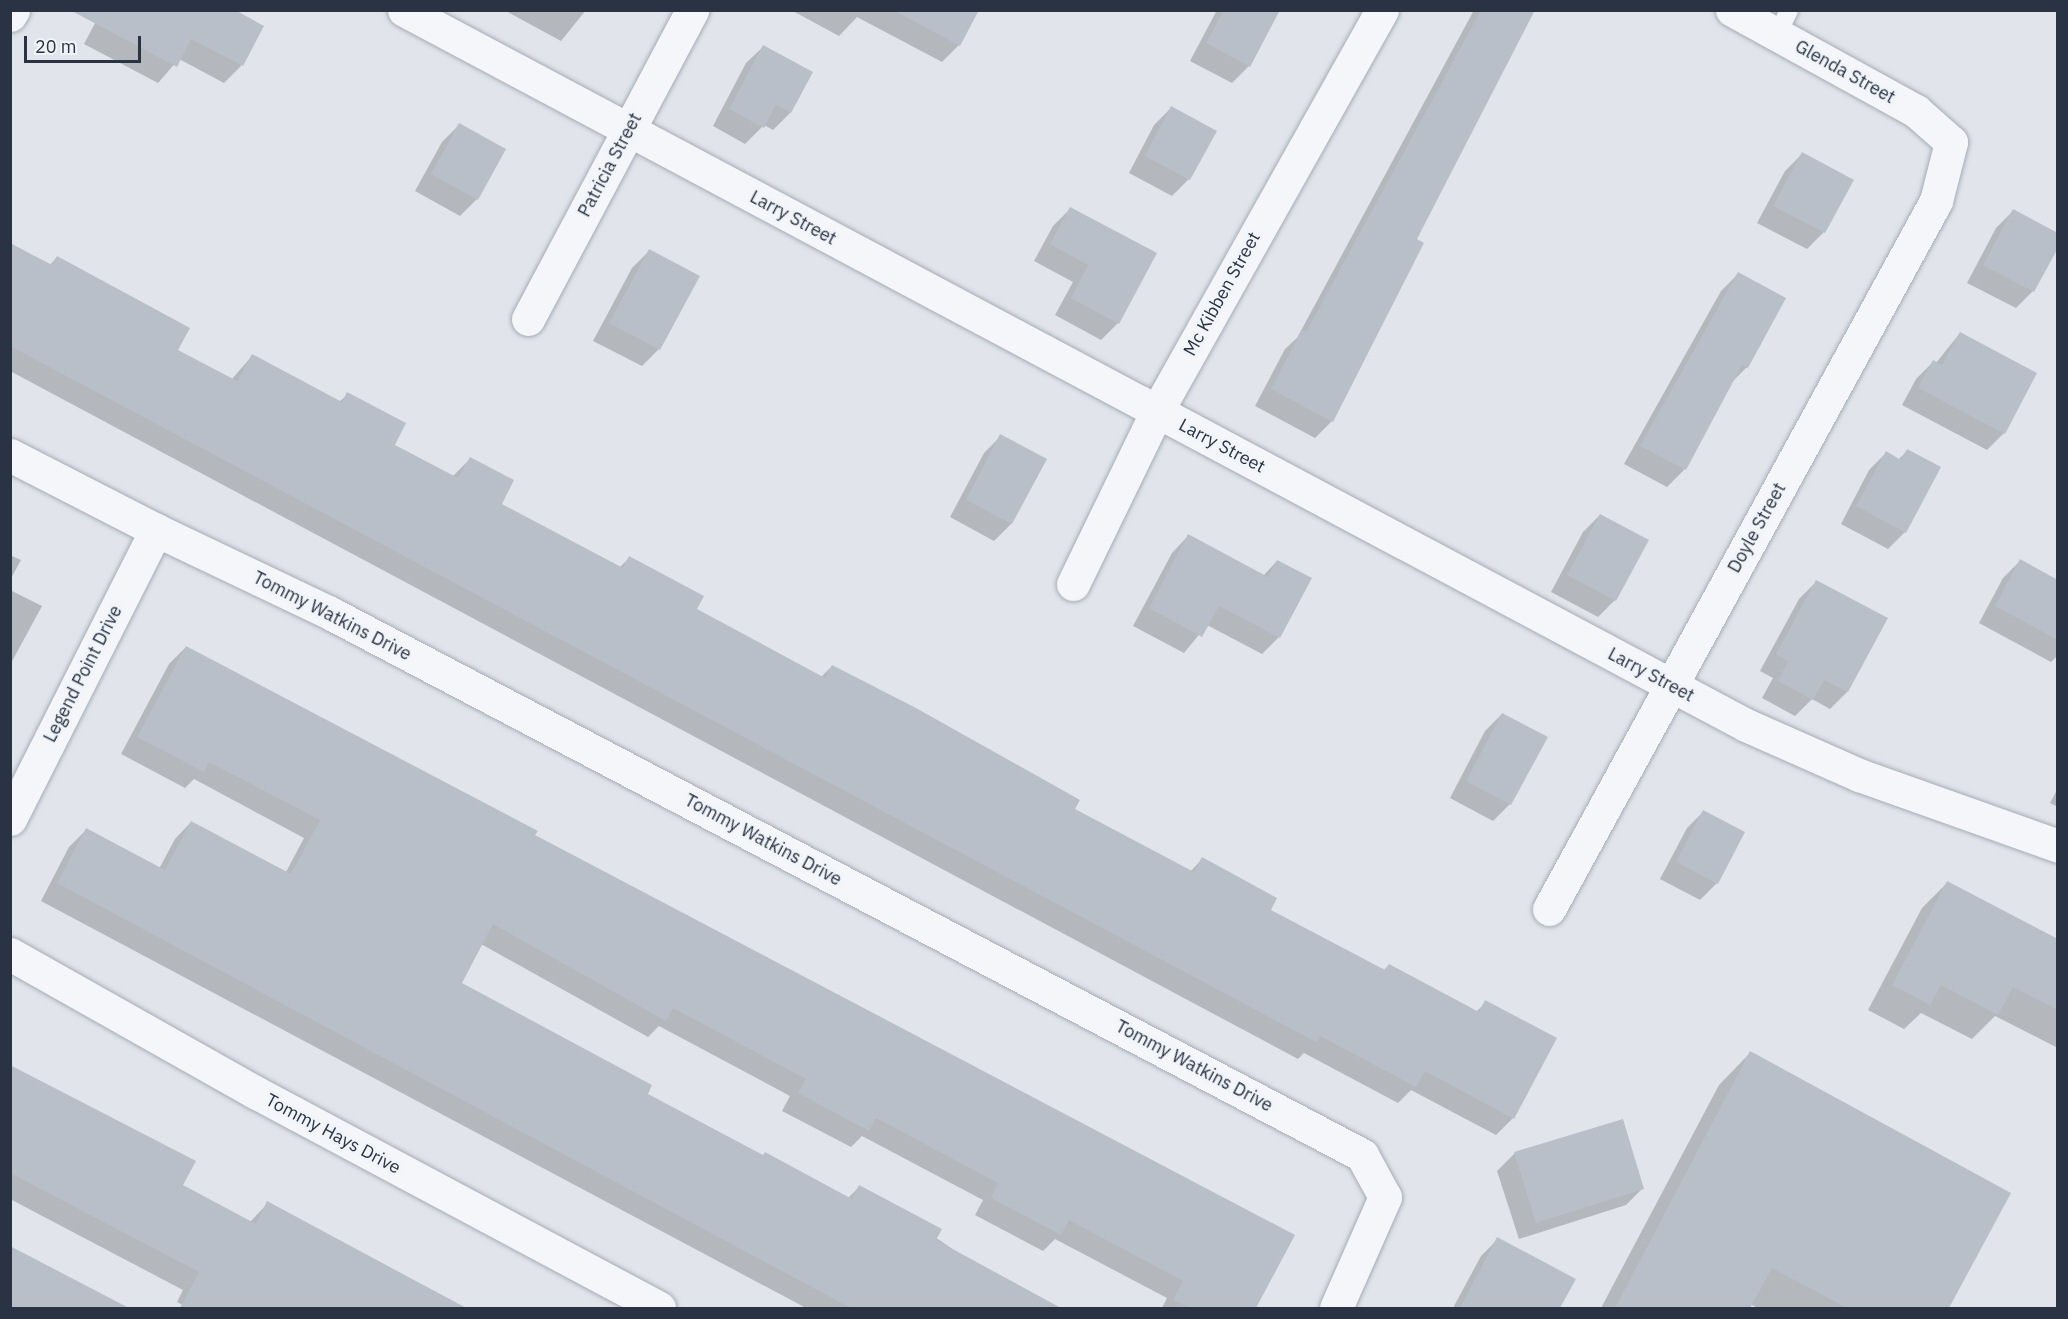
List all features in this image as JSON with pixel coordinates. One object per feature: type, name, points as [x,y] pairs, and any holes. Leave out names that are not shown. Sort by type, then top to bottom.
[{"type":"street","points":[[10,15],[13,10]]},
{"type":"street","name":"Larry Street","points":[[404,10],[1746,725],[1859,774],[2058,846]]},
{"type":"street","name":"Patricia Street","points":[[528,319],[692,10]]},
{"type":"street","name":"Mc Kibben Street","points":[[1073,584],[1157,411],[1382,10]]},
{"type":"street","name":"Glenda Street","points":[[1732,10],[1783,23],[1916,111],[1951,142]]},
{"type":"street","name":"Doyle Street","points":[[1549,909],[1936,201],[1951,142]]},
{"type":"street","name":"Tommy Watkins Drive","points":[[10,455],[156,530],[330,613],[1362,1155],[1385,1197],[1336,1308]]},
{"type":"street","name":"Legend Point Drive","points":[[10,819],[156,530]]},
{"type":"street","name":"Tommy Hays Drive","points":[[10,954],[255,1092],[659,1308]]},
{"type":"building","points":[[70,10],[235,10],[264,26],[243,66],[191,39],[177,67]]},
{"type":"building","points":[[893,10],[979,10],[960,46]]},
{"type":"building","points":[[1224,10],[1280,10],[1250,67],[1206,43]]},
{"type":"building","points":[[1481,10],[1535,10],[1417,239],[1424,243],[1333,422],[1271,389],[1302,330],[1306,332]]},
{"type":"building","points":[[763,45],[813,72],[791,113],[776,105],[764,128],[729,109]]},
{"type":"building","points":[[1171,106],[1217,131],[1190,180],[1145,156]]},
{"type":"building","points":[[459,123],[506,149],[478,200],[431,174]]},
{"type":"building","points":[[1802,152],[1854,180],[1825,233],[1773,206]]},
{"type":"building","points":[[1070,207],[1157,253],[1119,324],[1071,298],[1088,265],[1050,244]]},
{"type":"building","points":[[2013,209],[2058,233],[2058,248],[2034,292],[1983,265]]},
{"type":"building","points":[[10,243],[52,265],[57,256],[190,328],[178,350],[237,381],[252,354],[342,402],[347,392],[406,423],[395,445],[458,478],[470,457],[514,480],[502,504],[623,568],[629,556],[704,596],[697,609],[825,678],[832,665],[916,708],[1080,800],[1075,809],[1194,872],[1202,857],[1277,898],[1271,910],[1385,970],[1389,964],[1479,1012],[1485,1000],[1557,1038],[1514,1119],[1425,1071],[1416,1087],[1320,1036],[1316,1042],[10,346]]},
{"type":"building","points":[[649,249],[700,276],[660,350],[609,323]]},
{"type":"building","points":[[1738,272],[1786,298],[1748,368],[1742,365],[1686,470],[1640,446]]},
{"type":"building","points":[[1960,332],[2037,373],[2005,434],[1918,388],[1933,360],[1942,365]]},
{"type":"building","points":[[1000,434],[1047,459],[1012,524],[966,500]]},
{"type":"building","points":[[1907,449],[1941,467],[1906,533],[1856,506],[1886,451],[1901,460]]},
{"type":"building","points":[[1600,514],[1649,540],[1616,601],[1567,575]]},
{"type":"building","points":[[1188,534],[1268,577],[1277,560],[1312,578],[1280,638],[1219,606],[1202,637],[1149,608]]},
{"type":"building","points":[[2020,559],[2058,580],[2058,640],[1995,606]]},
{"type":"building","points":[[1816,580],[1888,618],[1848,692],[1824,680],[1813,700],[1778,681],[1788,661],[1776,654]]},
{"type":"building","points":[[186,646],[538,831],[535,835],[1295,1235],[1256,1308],[1190,1308],[1173,1300],[1183,1281],[1069,1220],[1061,1235],[991,1198],[998,1183],[876,1118],[869,1131],[798,1093],[806,1079],[673,1008],[666,1021],[493,924],[462,983],[652,1085],[648,1094],[763,1155],[765,1152],[852,1199],[859,1185],[942,1229],[936,1240],[1061,1308],[851,1308],[57,883],[86,828],[165,870],[191,821],[291,874],[320,820],[209,762],[204,772],[137,737]]},
{"type":"building","points":[[1502,713],[1548,737],[1511,805],[1466,781]]},
{"type":"building","points":[[1703,810],[1745,832],[1718,884],[1676,862]]},
{"type":"building","points":[[1947,881],[2058,939],[2058,1010],[2013,987],[1998,1015],[1941,985],[1930,1005],[1892,985]]},
{"type":"building","points":[[1750,1051],[2011,1193],[1949,1308],[1847,1308],[1772,1268],[1750,1308],[1615,1308]]},
{"type":"building","points":[[10,1065],[196,1161],[183,1185],[256,1224],[267,1201],[466,1308],[180,1308],[199,1272],[10,1173]]},
{"type":"building","points":[[1623,1119],[1644,1189],[1536,1223],[1514,1152]]},
{"type":"building","points":[[1497,1237],[1576,1279],[1560,1308],[1460,1308]]},
{"type":"building","points":[[10,1246],[129,1308],[10,1308]]}]
